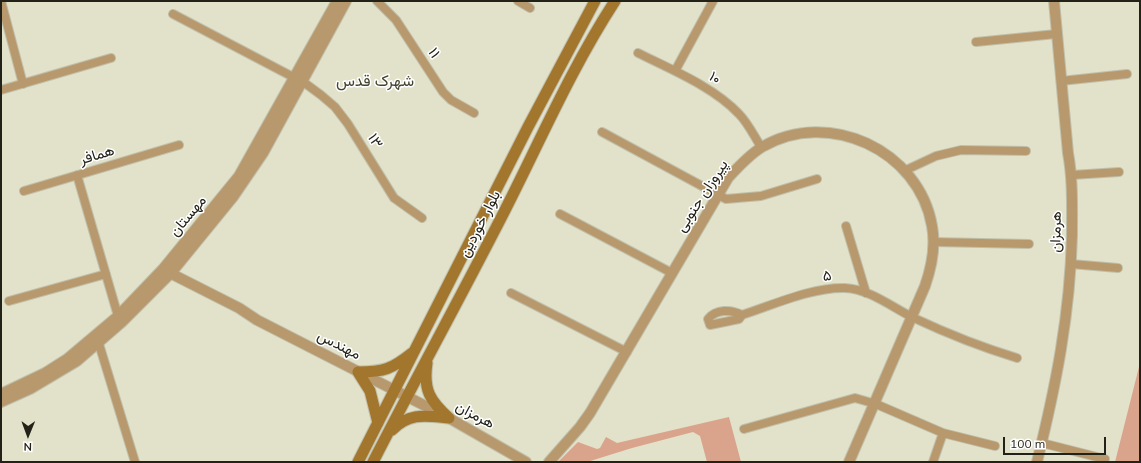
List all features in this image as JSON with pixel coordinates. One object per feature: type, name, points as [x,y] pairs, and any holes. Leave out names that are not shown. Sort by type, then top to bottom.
[{"type":"main road","name":"بلوار خوردین","points":[[358,462],[528,127],[596,1]]},
{"type":"main road","name":"بلوار خوردین","points":[[373,462],[498,224],[565,90],[602,20],[615,1]]},
{"type":"main road","points":[[378,423],[370,391],[358,372],[387,370],[399,364],[416,350]]},
{"type":"main road","points":[[428,356],[425,373],[426,388],[432,402],[449,418]]},
{"type":"main road","points":[[386,436],[406,419],[421,416],[449,418]]},
{"type":"street","points":[[1,1],[23,84]]},
{"type":"street","points":[[298,80],[337,1]]},
{"type":"street","points":[[1,402],[30,389],[67,368],[120,319],[165,274],[233,197],[298,80],[346,1]]},
{"type":"street","name":"۱۱","points":[[377,1],[396,20],[443,92],[451,100],[474,113]]},
{"type":"street","points":[[518,1],[530,8]]},
{"type":"street","points":[[675,71],[713,1]]},
{"type":"street","name":"هرمزان","points":[[1037,462],[1054,393],[1063,343],[1071,264],[1072,174],[1068,153],[1054,1]]},
{"type":"street","name":"۱۳","points":[[173,14],[298,80],[321,95],[335,107],[348,124],[394,198],[422,218]]},
{"type":"street","points":[[976,42],[1056,34]]},
{"type":"street","name":"۱۰","points":[[638,53],[675,71],[716,95],[739,114],[761,147]]},
{"type":"street","points":[[1,90],[111,58]]},
{"type":"street","points":[[1061,81],[1127,74]]},
{"type":"street","points":[[602,132],[726,199],[761,196],[817,179]]},
{"type":"street","name":"پیروزان جنوبی","points":[[549,462],[580,427],[627,352],[717,194],[741,164],[761,147],[784,138],[807,133],[836,133],[872,146],[906,170],[922,195],[932,226],[934,242],[931,269],[876,404],[849,462]]},
{"type":"street","name":"همافر","points":[[24,191],[179,145]]},
{"type":"street","points":[[906,170],[936,156],[962,150],[1026,151]]},
{"type":"street","points":[[1072,174],[1119,172]]},
{"type":"street","points":[[76,175],[120,319]]},
{"type":"street","points":[[560,214],[672,273]]},
{"type":"street","points":[[846,226],[866,293]]},
{"type":"street","points":[[934,242],[1029,244]]},
{"type":"street","points":[[1071,264],[1118,268]]},
{"type":"street","points":[[9,301],[106,274]]},
{"type":"street","name":"مهندس","points":[[165,274],[239,308],[257,320],[407,398]]},
{"type":"street","name":"۵","points":[[742,315],[823,289],[846,288],[866,293],[912,317],[980,347],[1017,358]]},
{"type":"street","points":[[511,293],[627,352]]},
{"type":"street","points":[[1,394],[45,373],[97,340]]},
{"type":"street","points":[[97,340],[135,462]]},
{"type":"street","name":"هرمزان","points":[[407,398],[449,418],[526,462]]},
{"type":"street","points":[[744,429],[849,399],[861,399],[943,433],[995,446]]},
{"type":"street","points":[[933,462],[943,433]]},
{"type":"street","points":[[1042,442],[1105,459]]},
{"type":"shaded area","points":[[1140,363],[1140,462],[1115,462]]},
{"type":"shaded area","points":[[729,417],[741,462],[707,462],[700,436],[693,432],[632,448],[587,462],[558,462],[578,442],[597,449],[600,448],[606,437],[617,443]]},
{"type":"district","name":"شهرک قدس","points":[[375,81]]}]
